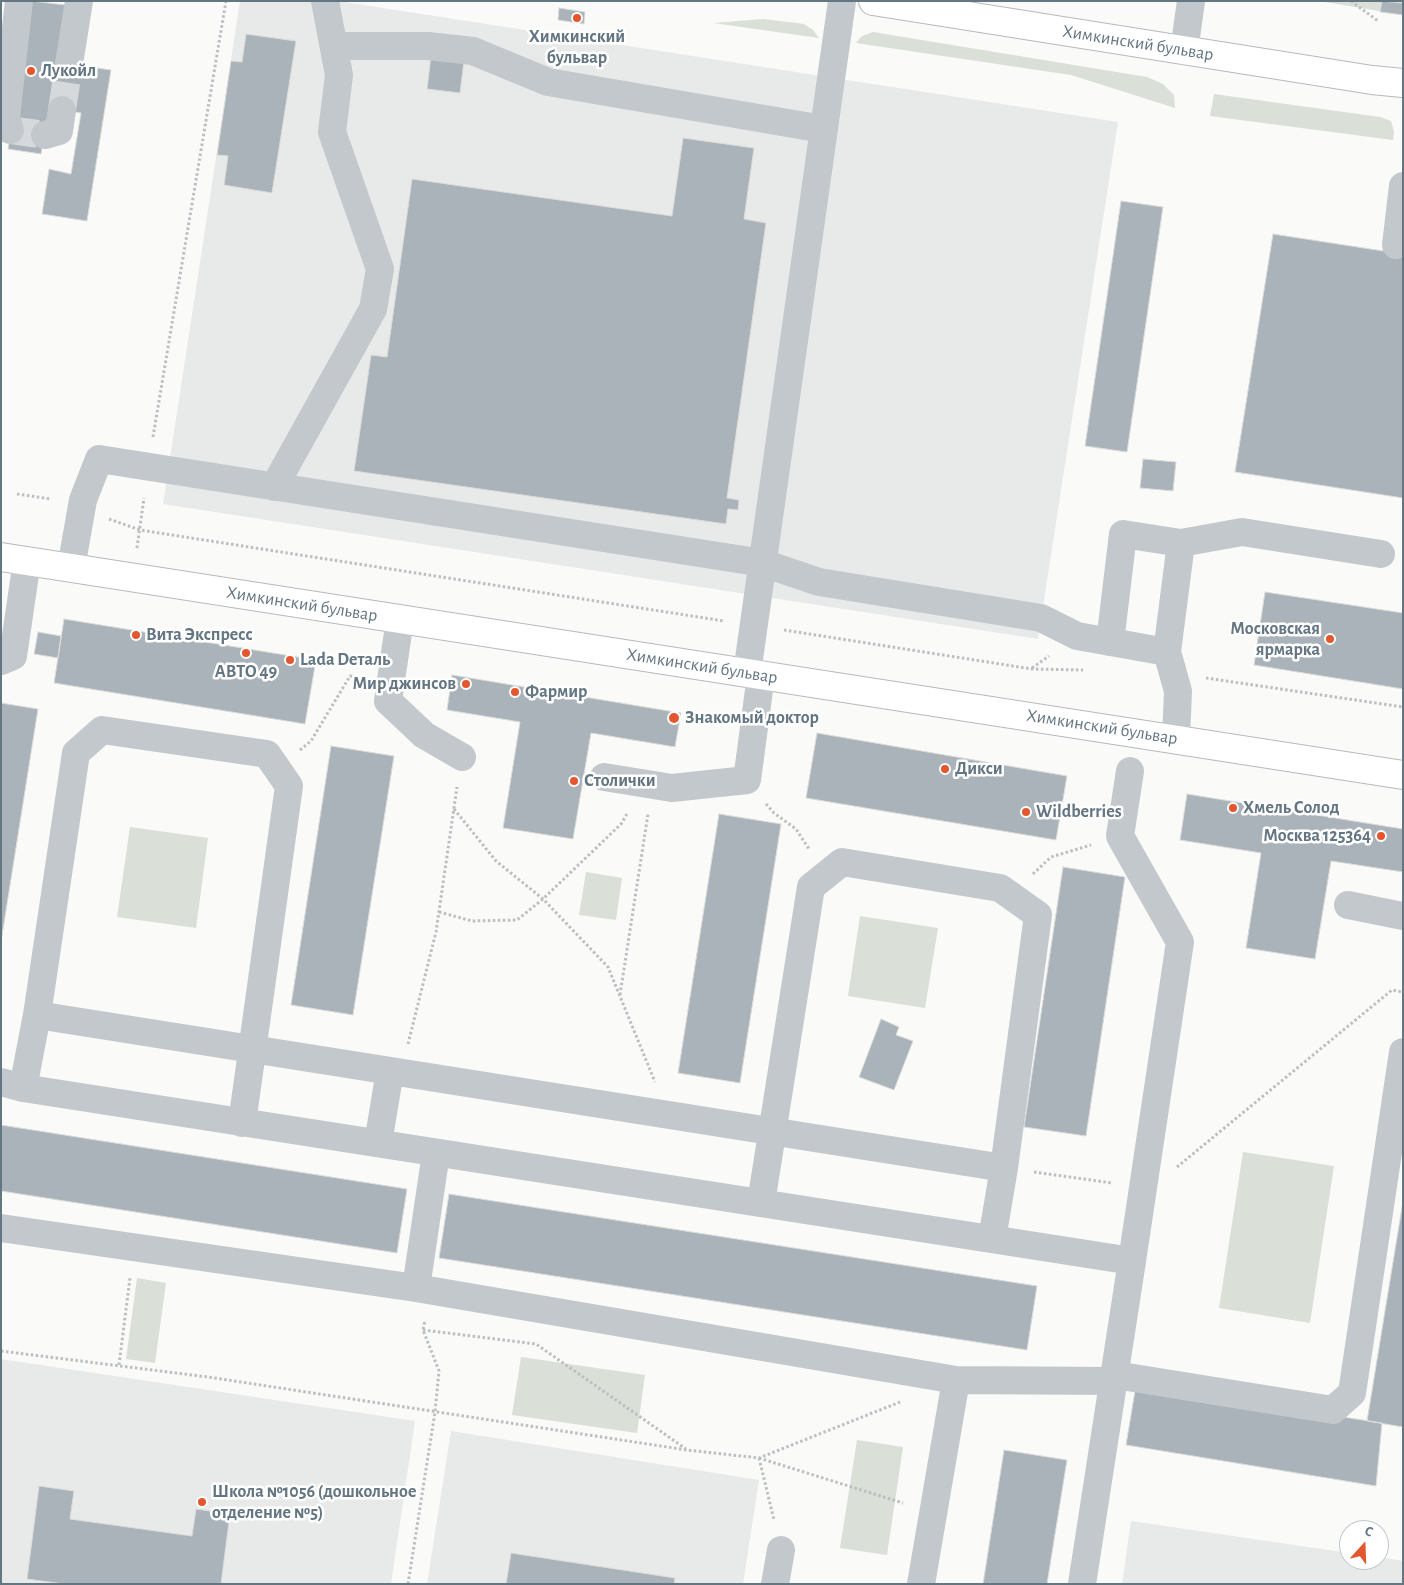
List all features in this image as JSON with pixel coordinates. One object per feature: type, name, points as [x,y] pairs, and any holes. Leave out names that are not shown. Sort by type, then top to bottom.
[{"type":"main road","name":"Химкинский бульвар","points":[[874,1],[1184,51],[1372,80],[1403,83]]},
{"type":"main road","name":"Химкинский бульвар","points":[[14,559],[1403,774]]},
{"type":"lane","points":[[10,130],[6,118],[19,1]]},
{"type":"lane","points":[[69,64],[79,1]]},
{"type":"lane","points":[[274,487],[373,309],[380,268],[332,132],[339,75],[325,1]]},
{"type":"lane","points":[[604,777],[672,788],[746,780],[763,564],[842,1]]},
{"type":"lane","points":[[1184,51],[1191,1]]},
{"type":"lane","points":[[335,46],[428,46],[473,51],[548,82],[823,129]]},
{"type":"lane","points":[[44,135],[59,131],[62,110]]},
{"type":"lane","points":[[1396,245],[1403,186]]},
{"type":"lane","points":[[72,568],[83,500],[99,459],[763,564],[819,582],[1041,618],[1077,636],[1110,642],[1171,663]]},
{"type":"lane","points":[[1110,642],[1123,534],[1181,543],[1242,532],[1381,554]]},
{"type":"lane","points":[[1176,739],[1178,691],[1171,663],[1181,543]]},
{"type":"lane","points":[[1,661],[13,656],[14,559]]},
{"type":"lane","points":[[400,619],[388,701],[424,735],[462,757]]},
{"type":"lane","points":[[242,1123],[289,786],[267,754],[102,730],[76,754],[37,1015],[12,1085],[242,1123],[1132,1261]]},
{"type":"lane","points":[[1082,1584],[1144,1188],[1180,942],[1120,836],[1130,771]]},
{"type":"lane","points":[[761,1203],[811,887],[842,862],[1000,888],[1038,915],[1004,1168],[992,1239]]},
{"type":"lane","points":[[1348,905],[1403,916]]},
{"type":"lane","points":[[37,1015],[1004,1168]]},
{"type":"lane","points":[[1,1228],[416,1288],[956,1380],[1114,1378],[1333,1410],[1352,1393],[1403,1052]]},
{"type":"lane","points":[[378,1143],[390,1071]]},
{"type":"lane","points":[[416,1288],[436,1153]]},
{"type":"lane","points":[[921,1584],[956,1380]]},
{"type":"lane","points":[[775,1584],[781,1550]]},
{"type":"path","points":[[136,556],[148,467],[226,1]]},
{"type":"path","points":[[1351,1],[1378,21]]},
{"type":"path","points":[[18,494],[66,502],[140,530],[728,622]]},
{"type":"path","points":[[777,629],[1032,669]]},
{"type":"path","points":[[1171,663],[1403,707]]},
{"type":"path","points":[[276,768],[311,742],[350,676],[391,682]]},
{"type":"path","points":[[390,1071],[407,1048],[439,912],[462,757]]},
{"type":"path","points":[[746,780],[774,813],[796,829],[826,875]]},
{"type":"path","points":[[439,912],[472,922],[516,920],[543,899],[621,824],[647,784]]},
{"type":"path","points":[[620,996],[647,784]]},
{"type":"path","points":[[454,808],[496,861],[543,899],[608,967],[669,1115]]},
{"type":"path","points":[[1012,896],[1050,857],[1120,836]]},
{"type":"path","points":[[1004,1168],[1144,1188],[1178,1166],[1392,990],[1403,992]]},
{"type":"path","points":[[119,1365],[134,1248]]},
{"type":"path","points":[[408,1584],[435,1412],[439,1371],[423,1330],[536,1344],[687,1450]]},
{"type":"path","points":[[1,1351],[119,1365],[687,1450],[759,1458],[894,1500]]},
{"type":"path","points":[[759,1458],[902,1401]]},
{"type":"path","points":[[759,1458],[781,1550]]},
{"type":"shaded area","points":[[240,1],[338,1],[1118,122],[1038,639],[163,504]]},
{"type":"shaded area","points":[[1319,1],[1403,1],[1403,15]]},
{"type":"shaded area","points":[[763,19],[804,24],[813,30],[819,38],[713,23]]},
{"type":"shaded area","points":[[873,32],[1147,77],[1163,84],[1174,95],[1175,108],[1071,75],[856,43],[862,36]]},
{"type":"shaded area","points":[[1214,94],[1380,117],[1391,121],[1394,132],[1393,140],[1210,116]]},
{"type":"shaded area","points":[[130,827],[208,838],[196,928],[117,917]]},
{"type":"shaded area","points":[[586,872],[622,878],[616,920],[579,915]]},
{"type":"shaded area","points":[[860,916],[938,928],[925,1008],[848,996]]},
{"type":"shaded area","points":[[1243,1152],[1334,1166],[1310,1323],[1219,1308]]},
{"type":"shaded area","points":[[137,1278],[166,1283],[155,1363],[126,1359]]},
{"type":"shaded area","points":[[521,1357],[645,1375],[637,1433],[512,1415]]},
{"type":"shaded area","name":"Школа №1056 (дошкольное отделение №5)","points":[[1,1359],[415,1421],[391,1584],[1,1584]]},
{"type":"shaded area","points":[[451,1431],[759,1480],[743,1584],[427,1584]]},
{"type":"shaded area","points":[[857,1440],[903,1447],[887,1555],[840,1548]]},
{"type":"shaded area","points":[[1131,1521],[1339,1552],[1339,1570],[1389,1570],[1389,1559],[1403,1561],[1403,1584],[1122,1584]]},
{"type":"building","points":[[31,1],[66,5],[57,62],[111,70],[87,221],[42,214],[49,169],[71,174],[81,113],[49,108],[41,154],[8,149]]},
{"type":"building","points":[[1382,1],[1403,3],[1403,15],[1380,12]]},
{"type":"building","points":[[559,8],[585,12],[584,24],[558,20]]},
{"type":"building","points":[[246,34],[296,41],[272,193],[224,185],[228,156],[217,155],[231,61],[242,62]]},
{"type":"building","points":[[431,56],[464,61],[460,93],[427,89]]},
{"type":"building","points":[[683,138],[754,148],[744,219],[766,223],[727,498],[739,500],[738,510],[728,509],[726,524],[354,471],[371,355],[387,357],[412,179],[672,216]]},
{"type":"building","points":[[1121,201],[1163,207],[1127,452],[1085,446]]},
{"type":"building","points":[[1273,234],[1403,254],[1403,498],[1235,472]]},
{"type":"building","points":[[1143,459],[1176,462],[1173,491],[1140,488]]},
{"type":"building","name":"Московская ярмарка","points":[[1265,592],[1403,613],[1403,689],[1254,665]]},
{"type":"building","points":[[64,619],[316,660],[305,724],[54,683]]},
{"type":"building","points":[[38,632],[61,636],[58,658],[34,654]]},
{"type":"building","points":[[452,675],[681,713],[675,747],[591,733],[573,839],[503,828],[520,722],[447,710]]},
{"type":"building","points":[[1,703],[38,709],[1,942]]},
{"type":"building","points":[[817,733],[1067,776],[1056,840],[806,798]]},
{"type":"building","points":[[331,746],[394,756],[353,1015],[291,1005]]},
{"type":"building","points":[[1187,794],[1403,829],[1403,872],[1331,861],[1315,959],[1246,948],[1261,853],[1180,840]]},
{"type":"building","points":[[719,814],[781,824],[740,1083],[678,1073]]},
{"type":"building","points":[[1063,867],[1125,877],[1086,1136],[1024,1127]]},
{"type":"building","points":[[881,1019],[899,1027],[896,1035],[913,1041],[894,1090],[859,1077]]},
{"type":"building","points":[[1,1125],[407,1189],[397,1253],[1,1191]]},
{"type":"building","points":[[449,1194],[1037,1286],[1027,1350],[439,1258]]},
{"type":"building","points":[[1403,1201],[1403,1427],[1367,1421]]},
{"type":"building","points":[[1136,1385],[1382,1423],[1376,1486],[1126,1445]]},
{"type":"building","points":[[1004,1450],[1067,1460],[1047,1584],[983,1584]]},
{"type":"building","points":[[39,1486],[74,1491],[70,1519],[192,1536],[196,1509],[230,1514],[221,1584],[64,1584],[27,1579]]},
{"type":"building","points":[[511,1553],[675,1578],[674,1584],[506,1584]]},
{"type":"tunnel","points":[[62,110],[69,64]]},
{"type":"tunnel","points":[[10,130],[45,135]]},
{"type":"place","name":"Химкинский бульвар","points":[[577,18]]},
{"type":"place","name":"Лукойл","points":[[31,71]]},
{"type":"place","name":"Вита Экспресс","points":[[136,635]]},
{"type":"place","name":"Московская ярмарка","points":[[1330,639]]},
{"type":"place","name":"АВТО 49","points":[[246,653]]},
{"type":"place","name":"Lada Dеталь","points":[[290,660]]},
{"type":"place","name":"Мир джинсов","points":[[466,684]]},
{"type":"place","name":"Фармир","points":[[515,692]]},
{"type":"place","name":"Знакомый доктор","points":[[674,718]]},
{"type":"place","name":"Дикси","points":[[945,769]]},
{"type":"place","name":"Столички","points":[[574,781]]},
{"type":"place","name":"Хмель Солод","points":[[1233,808]]},
{"type":"place","name":"Wildberries","points":[[1026,812]]},
{"type":"place","name":"Москва 125364","points":[[1381,836]]},
{"type":"place","name":"Школа №1056 (дошкольное отделение №5)","points":[[202,1502]]}]
